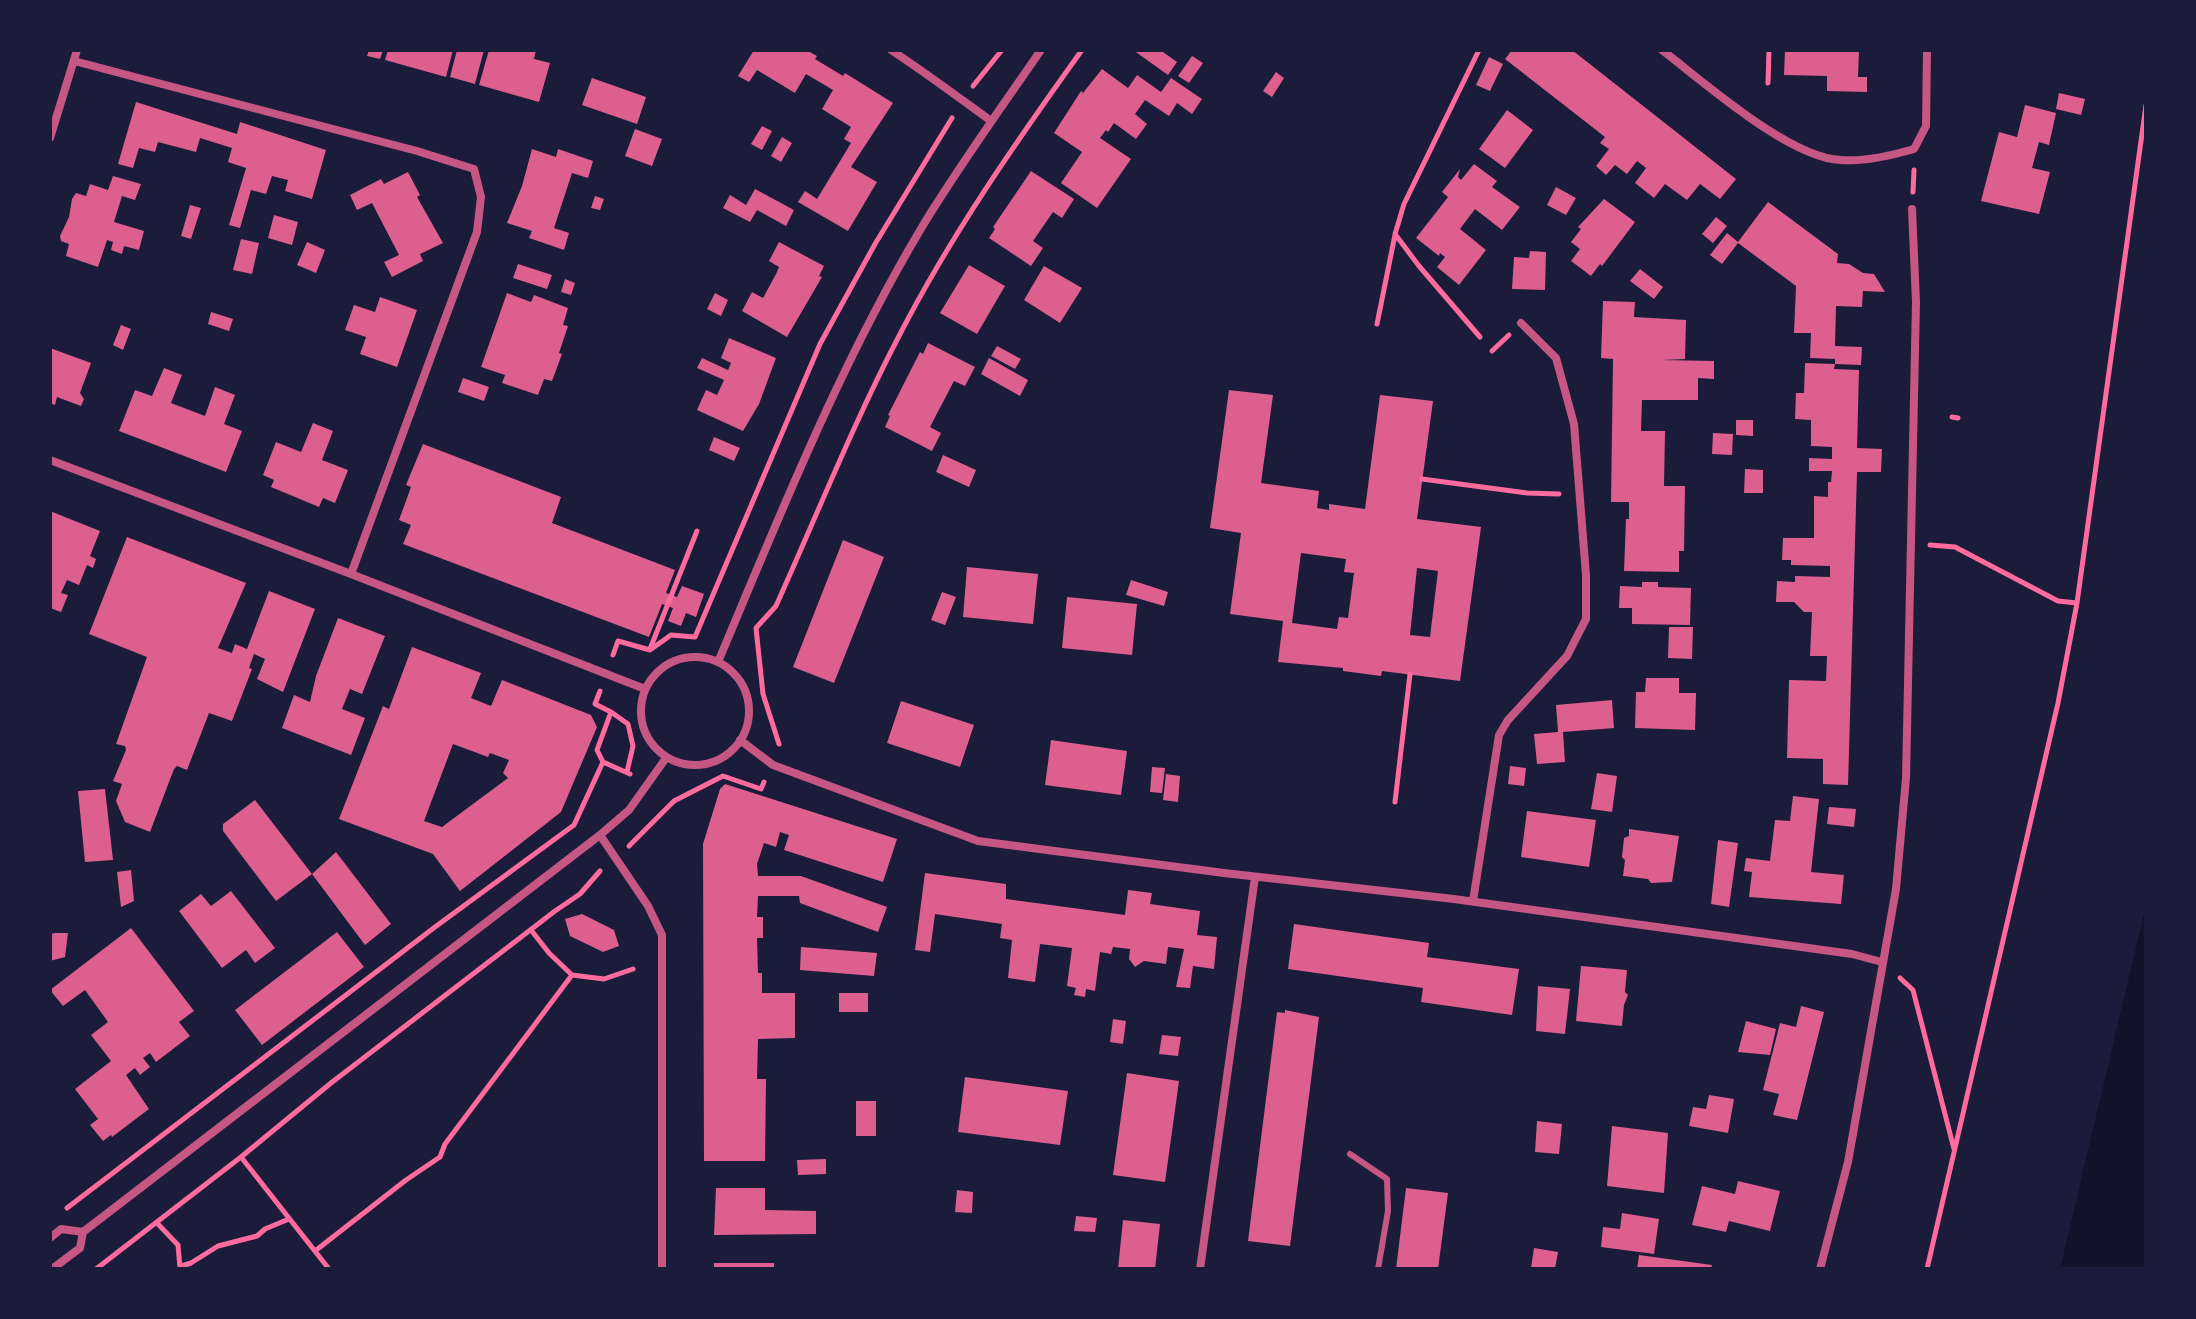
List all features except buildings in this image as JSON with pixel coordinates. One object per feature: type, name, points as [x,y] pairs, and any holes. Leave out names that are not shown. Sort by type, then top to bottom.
[{"type":"street","points":[[50,138],[77,50]]},
{"type":"street","points":[[891,50],[943,83],[991,121]]},
{"type":"street","points":[[718,662],[833,397],[921,228],[1041,50]]},
{"type":"street","points":[[1662,50],[1768,130],[1803,148],[1838,160],[1886,157],[1914,149],[1926,126],[1927,50]]},
{"type":"street","points":[[74,61],[417,151],[474,169],[481,197],[477,232],[351,574]]},
{"type":"street","points":[[1820,1269],[1848,1162],[1896,889],[1906,778],[1916,302],[1912,209]]},
{"type":"street","points":[[1473,901],[1499,735],[1508,720],[1567,656],[1586,619],[1586,575],[1574,424],[1556,358],[1521,323]]},
{"type":"street","points":[[50,460],[645,689]]},
{"type":"street","points":[[702,657],[718,662],[733,673],[744,688],[749,705],[747,724],[740,740],[729,753],[699,765],[682,764],[666,758],[654,748],[641,720],[645,689],[654,675],[668,664],[684,658],[702,657]]},
{"type":"street","points":[[740,740],[773,765],[978,841],[1255,877],[1473,901],[1852,954],[1882,962]]},
{"type":"street","points":[[52,1269],[80,1248],[83,1232],[600,835],[629,810],[666,758]]},
{"type":"street","points":[[600,835],[648,906],[662,935],[662,1269]]},
{"type":"street","points":[[1200,1269],[1255,877]]},
{"type":"street","points":[[50,1238],[61,1229],[83,1232]]},
{"type":"lane","points":[[1350,1154],[1387,1179],[1388,1211],[1378,1269]]},
{"type":"path","points":[[996,60],[1002,50]]},
{"type":"path","points":[[780,745],[763,694],[756,628],[776,606],[850,434],[901,332],[965,222],[1082,50]]},
{"type":"path","points":[[1377,324],[1404,204],[1479,50]]},
{"type":"path","points":[[1768,83],[1769,50]]},
{"type":"path","points":[[1927,1269],[2058,703],[2077,603],[2146,105]]},
{"type":"path","points":[[650,650],[671,635],[695,637],[820,344],[938,141]]},
{"type":"path","points":[[1912,209],[1914,149]]},
{"type":"path","points":[[1395,234],[1480,337]]},
{"type":"path","points":[[1422,479],[1527,493],[1580,492]]},
{"type":"path","points":[[650,650],[697,531]]},
{"type":"path","points":[[1910,542],[1955,547],[2058,601],[2077,603]]},
{"type":"path","points":[[618,641],[650,650]]},
{"type":"path","points":[[1395,802],[1410,674]]},
{"type":"path","points":[[595,704],[611,712],[628,724],[633,746],[627,772],[603,762],[597,750],[611,712]]},
{"type":"path","points":[[62,1211],[574,825],[603,762]]},
{"type":"path","points":[[674,801],[723,776],[761,789]]},
{"type":"path","points":[[96,1269],[331,1083],[580,894]]},
{"type":"path","points":[[531,930],[572,975],[604,979],[633,969]]},
{"type":"path","points":[[1882,962],[1913,990],[1955,1154]]},
{"type":"path","points":[[315,1251],[440,1157],[445,1144],[572,975]]},
{"type":"path","points":[[241,1157],[329,1269]]},
{"type":"path","points":[[157,1222],[178,1245],[180,1267],[218,1246],[257,1236],[265,1229],[289,1219]]},
{"type":"path","points":[[104,1263],[108,1269]]},
{"type":"shaded area","points":[[2146,905],[2146,1269],[2060,1269]]}]
